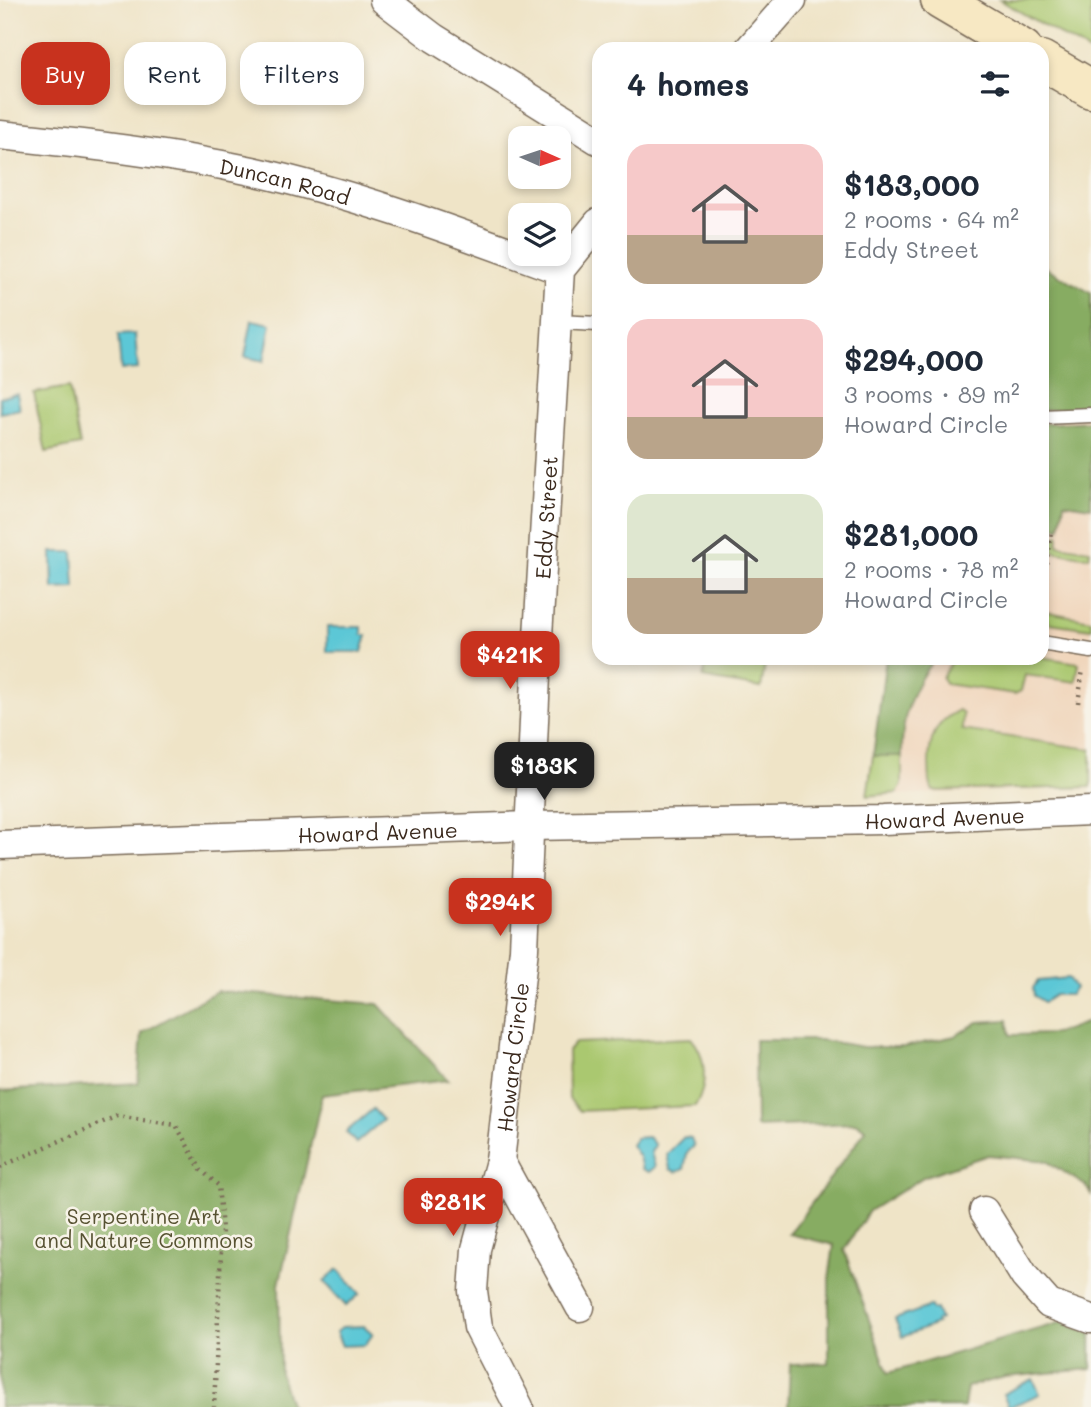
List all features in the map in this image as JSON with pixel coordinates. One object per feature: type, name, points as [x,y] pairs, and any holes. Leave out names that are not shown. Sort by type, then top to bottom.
[{"type":"main road","points":[[940,0],[1011,42]]},
{"type":"main road","points":[[1049,65],[1091,89]]},
{"type":"street","points":[[384,0],[433,38],[592,136]]},
{"type":"street","points":[[755,42],[792,0]]},
{"type":"street","name":"Duncan Road","points":[[0,135],[156,152],[255,172],[345,197],[559,270]]},
{"type":"street","points":[[559,270],[592,230]]},
{"type":"street","name":"Eddy Street","points":[[529,826],[559,270]]},
{"type":"street","name":"Howard Avenue","points":[[0,845],[529,826],[883,820],[1091,811]]},
{"type":"street","name":"Howard Circle","points":[[519,1407],[478,1327],[473,1291],[475,1249],[500,1161],[524,949],[529,826]]},
{"type":"street","name":"Howard Circle","points":[[500,1161],[580,1307]]},
{"type":"street","points":[[984,1211],[1025,1277],[1049,1304],[1091,1319]]},
{"type":"lane","points":[[558,322],[592,324]]},
{"type":"lane","points":[[1049,416],[1091,415]]},
{"type":"lane","points":[[1049,644],[1091,651]]},
{"type":"path","points":[[1049,544],[1051,531]]},
{"type":"path","points":[[1077,703],[1083,669],[1091,670]]},
{"type":"path","points":[[0,1167],[117,1116],[176,1125],[201,1170],[218,1185],[222,1229],[214,1407]]},
{"type":"shaded area","points":[[1049,269],[1091,293],[1091,787],[867,796],[885,665],[1049,665]]},
{"type":"green space","points":[[1000,0],[1091,0],[1091,53]]},
{"type":"green space","points":[[1049,269],[1091,293],[1091,408],[1049,410]]},
{"type":"green space","points":[[69,387],[80,445],[46,452],[34,393]]},
{"type":"green space","points":[[1091,421],[1091,507],[1064,503],[1060,529],[1049,522],[1049,424]]},
{"type":"green space","points":[[1059,535],[1058,545],[1090,550],[1089,557],[1052,551],[1054,537]]},
{"type":"green space","points":[[1049,612],[1091,620],[1091,629],[1050,623]]},
{"type":"green space","points":[[1049,658],[1079,663],[1076,682],[1025,675],[1021,691],[1015,694],[946,684],[942,678],[949,665],[1049,665]]},
{"type":"green space","points":[[706,665],[765,665],[761,688],[703,678]]},
{"type":"green space","points":[[885,665],[930,665],[909,704],[903,729],[902,756],[873,756]]},
{"type":"green space","points":[[959,710],[963,713],[962,730],[1091,749],[1091,787],[933,791],[929,764],[932,739],[944,720]]},
{"type":"green space","points":[[873,756],[902,756],[902,785],[897,793],[867,796]]},
{"type":"green space","name":"Serpentine Art and Nature Commons","points":[[217,991],[378,1004],[448,1080],[322,1095],[279,1285],[280,1373],[291,1407],[0,1407],[0,1091],[138,1083],[142,1033]]},
{"type":"green space","points":[[1007,1020],[1010,1035],[1055,1034],[1091,1021],[1091,1194],[1086,1186],[1046,1161],[988,1155],[925,1176],[869,1211],[844,1250],[888,1373],[1062,1322],[1091,1334],[1091,1369],[1005,1377],[967,1387],[964,1407],[788,1407],[790,1364],[829,1363],[829,1279],[834,1245],[789,1234],[866,1130],[857,1123],[756,1127],[755,1040],[821,1040],[863,1047],[904,1047],[955,1036],[978,1022]]},
{"type":"green space","points":[[691,1038],[700,1053],[704,1071],[702,1090],[695,1106],[580,1111],[569,1099],[568,1051],[575,1043]]},
{"type":"water","points":[[252,320],[271,324],[264,361],[245,357]]},
{"type":"water","points":[[135,334],[138,369],[121,370],[118,335]]},
{"type":"water","points":[[17,394],[20,409],[0,413],[0,397]]},
{"type":"water","points":[[52,552],[73,552],[75,588],[53,589]]},
{"type":"water","points":[[327,627],[362,627],[362,635],[367,635],[362,652],[327,652]]},
{"type":"water","points":[[1068,978],[1075,988],[1070,995],[1055,995],[1044,1002],[1034,996],[1033,988],[1038,981]]},
{"type":"water","points":[[373,1109],[383,1120],[356,1143],[346,1132]]},
{"type":"water","points":[[648,1137],[655,1145],[651,1152],[655,1167],[649,1172],[642,1169],[639,1157],[631,1145],[636,1138]]},
{"type":"water","points":[[684,1137],[691,1138],[694,1146],[687,1153],[684,1169],[676,1172],[670,1169],[667,1154]]},
{"type":"water","points":[[338,1269],[360,1294],[346,1306],[324,1281]]},
{"type":"water","points":[[931,1306],[932,1310],[936,1309],[940,1319],[936,1321],[937,1324],[902,1337],[895,1319]]},
{"type":"water","points":[[364,1326],[373,1334],[365,1345],[342,1346],[336,1332],[342,1327]]},
{"type":"water","points":[[1033,1379],[1040,1394],[1009,1407],[1003,1394]]}]
